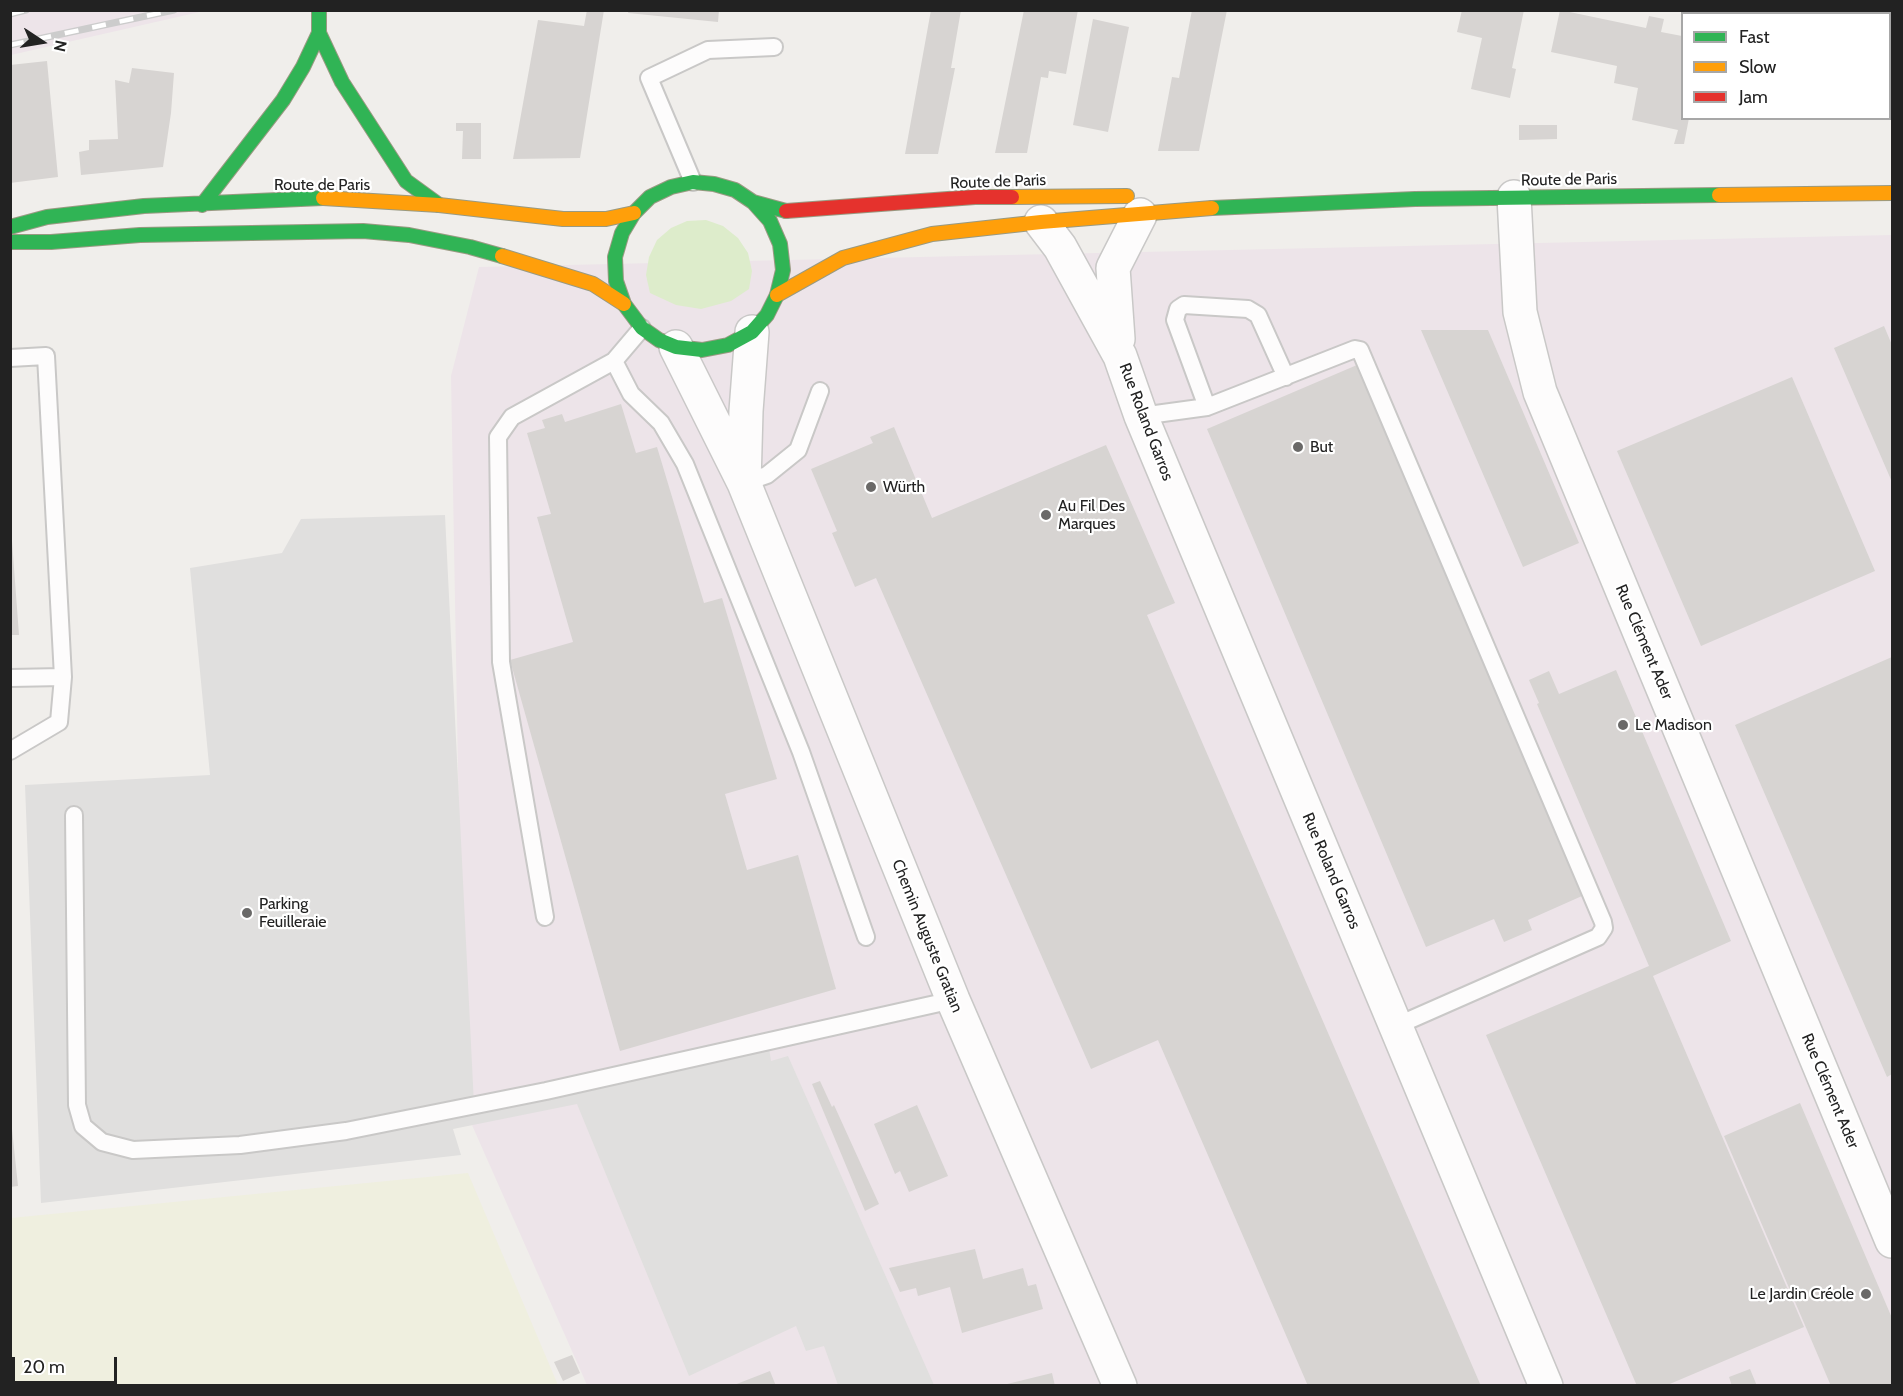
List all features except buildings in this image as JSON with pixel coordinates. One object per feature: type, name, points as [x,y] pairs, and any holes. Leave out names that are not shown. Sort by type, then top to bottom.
[{"type":"main road","points":[[319,10],[319,33],[342,82],[406,181],[439,205]]},
{"type":"main road","points":[[202,205],[283,100],[303,67],[319,33]]},
{"type":"main road","name":"Route de Paris","points":[[693,182],[714,184],[735,190],[753,202],[770,221],[780,244],[783,270],[777,295],[767,315],[752,332],[728,345],[702,350],[676,347],[658,340],[642,328],[624,304],[616,281],[615,257],[622,233],[634,213],[650,197],[670,187],[693,182]]},
{"type":"main road","name":"Route de Paris","points":[[753,202],[785,211],[975,197],[1246,205],[1514,197],[1893,193]]},
{"type":"main road","name":"Route de Paris","points":[[10,227],[46,217],[144,206],[317,198],[439,205],[563,219],[606,219],[634,213]]},
{"type":"main road","name":"Route de Paris","points":[[777,295],[843,258],[932,234],[1041,222],[1148,203],[1246,205]]},
{"type":"main road","name":"Route de Paris","points":[[10,242],[51,242],[152,234],[363,231],[409,235],[470,248],[552,270],[593,284],[624,304]]},
{"type":"street","name":"Rue Clément Ader","points":[[1514,197],[1520,312],[1540,392],[1893,1241]]},
{"type":"street","name":"Rue Roland Garros","points":[[1120,356],[1113,268],[1148,203]]},
{"type":"street","name":"Rue Roland Garros","points":[[1041,222],[1059,247],[1120,356],[1141,416],[1546,1386]]},
{"type":"street","name":"Chemin Auguste Gratian","points":[[744,483],[746,411],[752,332]]},
{"type":"street","name":"Chemin Auguste Gratian","points":[[676,347],[744,483],[953,1000],[1120,1386]]},
{"type":"lane","points":[[693,182],[649,78],[708,50],[774,48]]},
{"type":"lane","points":[[1207,407],[1175,320],[1178,309],[1184,305],[1248,309],[1258,315],[1286,377]]},
{"type":"lane","points":[[545,917],[501,662],[498,437],[512,417],[614,361],[642,328]]},
{"type":"lane","points":[[1141,416],[1207,407],[1355,349],[1360,350],[1603,922],[1604,928],[1598,937],[1396,1026]]},
{"type":"lane","points":[[10,358],[46,356],[63,677],[59,722],[10,751]]},
{"type":"lane","points":[[614,361],[631,394],[661,423],[685,464],[801,752],[866,937]]},
{"type":"lane","points":[[744,483],[767,475],[798,450],[820,391]]},
{"type":"lane","points":[[10,678],[63,677]]},
{"type":"lane","points":[[74,815],[78,1105],[83,1126],[102,1142],[133,1150],[240,1144],[346,1131],[546,1091],[953,1000]]},
{"type":"shaded area","points":[[11,10],[204,11],[11,55]]},
{"type":"shaded area","points":[[1892,235],[1892,1385],[587,1385],[464,1107],[451,376],[479,267]]},
{"type":"shaded area","name":"Parking Feuilleraie","points":[[445,515],[474,1105],[768,1041],[771,1061],[788,1056],[934,1385],[838,1385],[824,1346],[806,1351],[796,1326],[689,1376],[577,1104],[453,1129],[461,1155],[41,1203],[25,785],[210,775],[190,568],[282,553],[301,519]]},
{"type":"green space","points":[[706,220],[723,226],[738,238],[748,253],[752,271],[749,289],[731,301],[701,309],[676,305],[650,293],[646,275],[649,257],[657,240],[671,228],[687,221]]},
{"type":"green space","points":[[468,1173],[558,1385],[11,1385],[11,1218]]},
{"type":"railway","points":[[10,14],[26,10]]},
{"type":"railway","points":[[10,45],[174,10]]},
{"type":"traffic: fast","points":[[319,10],[319,33],[342,82],[406,181],[439,205]]},
{"type":"traffic: fast","points":[[202,205],[283,100],[303,67],[319,33]]},
{"type":"traffic: fast","points":[[753,202],[770,221],[780,244],[783,270],[777,295],[767,315],[752,332],[728,345],[702,350],[676,347],[659,340],[642,328],[624,304],[616,281],[615,257],[622,233],[634,213],[650,197],[671,187],[693,182],[714,184],[735,190],[753,202],[786,211]]},
{"type":"traffic: fast","points":[[1212,208],[1415,199],[1719,195]]},
{"type":"traffic: fast","points":[[10,227],[47,217],[144,206],[323,198]]},
{"type":"traffic: fast","points":[[10,242],[51,242],[140,235],[363,231],[409,235],[502,256]]},
{"type":"traffic: slow","points":[[1719,195],[1892,193]]},
{"type":"traffic: slow","points":[[1012,197],[1127,196]]},
{"type":"traffic: slow","points":[[323,198],[439,205],[563,219],[606,219],[634,213]]},
{"type":"traffic: slow","points":[[777,295],[843,258],[932,234],[1041,222],[1212,208]]},
{"type":"traffic: slow","points":[[502,256],[593,284],[624,304]]},
{"type":"traffic: jam","points":[[786,211],[975,197],[1012,197]]},
{"type":"place","name":"But","points":[[1298,447]]},
{"type":"place","name":"Würth","points":[[871,487]]},
{"type":"place","name":"Au Fil Des Marques","points":[[1046,515]]},
{"type":"place","name":"Le Madison","points":[[1623,725]]},
{"type":"place","name":"Parking Feuilleraie","points":[[247,913]]},
{"type":"place","name":"Le Jardin Créole","points":[[1866,1294]]}]
